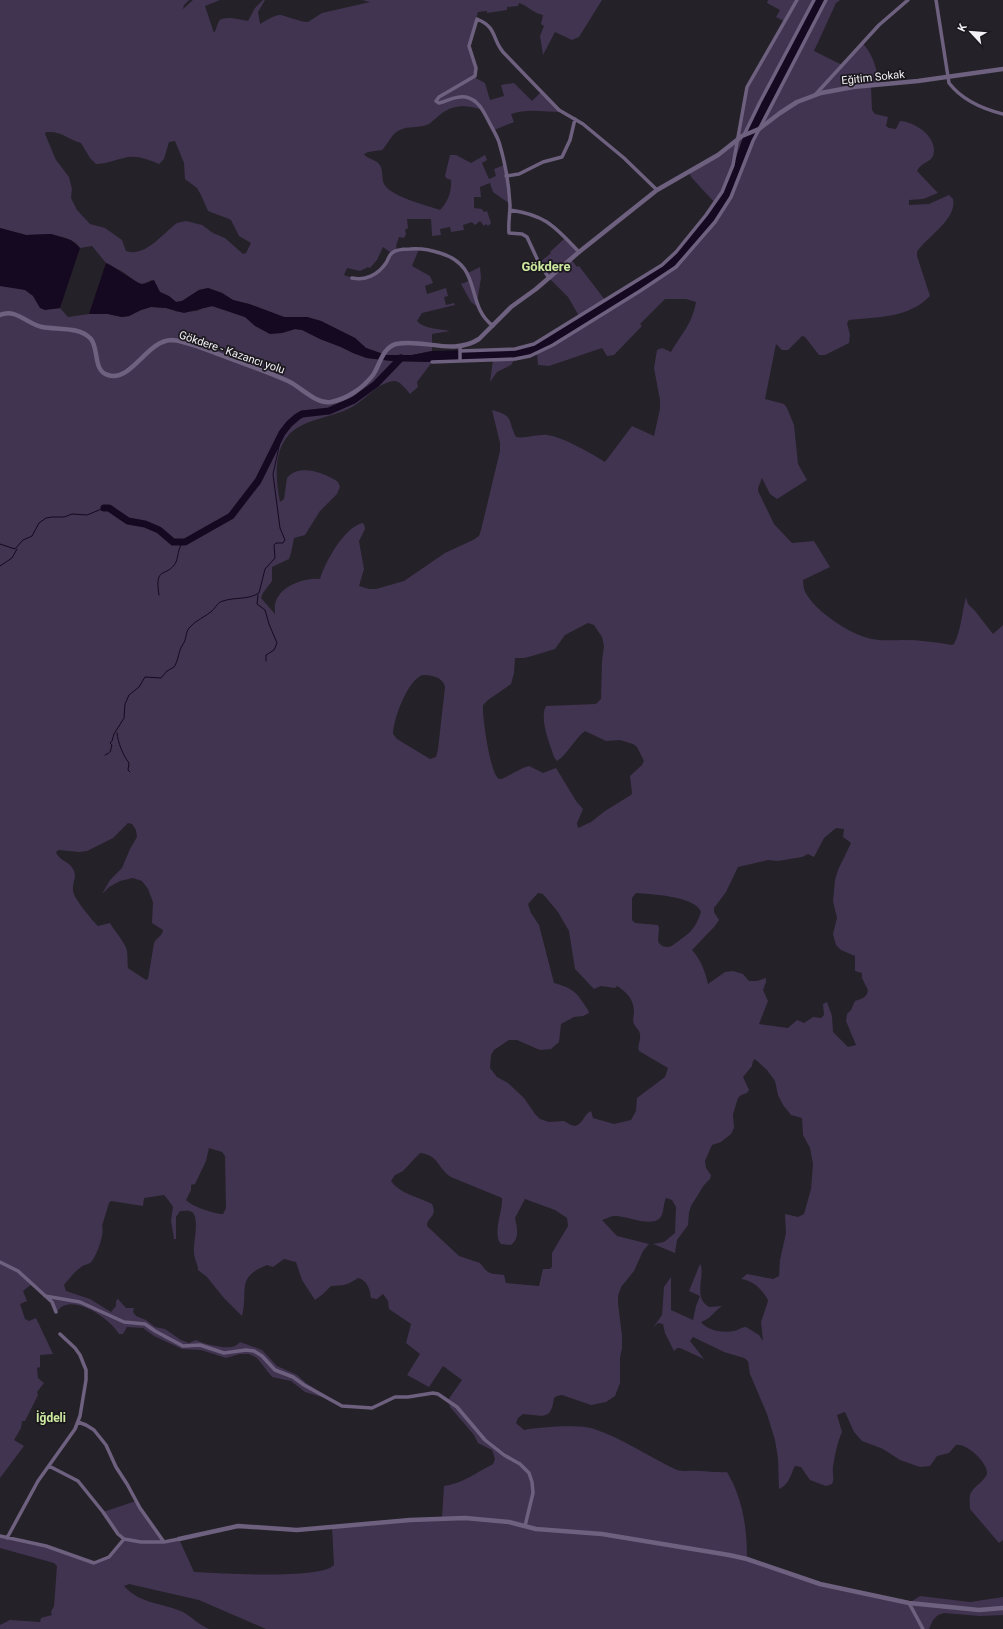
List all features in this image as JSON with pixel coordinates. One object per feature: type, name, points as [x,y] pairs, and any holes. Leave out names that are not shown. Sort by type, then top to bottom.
[{"type":"street","points":[[460,360],[460,350],[514,349],[534,344],[662,265],[676,252],[706,216],[722,192],[733,165],[747,88],[797,0]]},
{"type":"street","points":[[746,134],[760,102],[814,0]]},
{"type":"street","points":[[432,362],[515,359],[530,356],[543,351],[676,267],[719,216],[731,197],[757,130],[826,0]]},
{"type":"street","points":[[814,96],[879,25],[908,0]]},
{"type":"street","points":[[936,0],[947,77],[952,87],[965,98],[1003,114]]},
{"type":"street","points":[[549,278],[539,263],[527,237],[522,234],[509,233],[508,220],[510,210],[506,176],[499,141],[480,105],[474,100],[462,97],[441,102],[436,101],[439,97],[475,76],[476,68],[469,46],[477,19],[485,23],[491,29],[500,48],[508,59],[559,110],[576,119],[624,158],[657,190]]},
{"type":"street","name":"Eğitim Sokak","points":[[445,346],[460,350],[476,341],[511,307],[536,289],[578,252],[657,190],[708,161],[746,134],[757,130],[792,105],[814,96],[853,87],[918,81],[1003,69]]},
{"type":"street","points":[[506,176],[519,174],[543,162],[562,157],[570,140],[576,119]]},
{"type":"street","points":[[510,210],[526,212],[543,219],[552,225],[578,252]]},
{"type":"street","points":[[352,278],[364,280],[372,276],[384,266],[392,253],[397,250],[413,248],[444,254],[462,264],[467,272],[483,315],[493,326]]},
{"type":"street","name":"Gökdere - Kazancı yolu","points":[[0,314],[11,313],[42,327],[68,330],[87,336],[94,343],[100,367],[104,373],[109,376],[116,376],[126,371],[156,344],[166,340],[176,341],[194,346],[279,377],[296,385],[316,400],[328,403],[348,396],[364,384],[374,374],[386,351],[394,345],[408,343],[445,346]]},
{"type":"street","points":[[0,1262],[18,1270],[52,1302],[56,1312]]},
{"type":"street","points":[[45,1296],[80,1302],[124,1322],[145,1324],[183,1346],[204,1346],[224,1353],[246,1350],[254,1351],[262,1356],[275,1370],[293,1377],[304,1385],[342,1406],[372,1408],[395,1397],[408,1397],[433,1392],[438,1394],[457,1407],[488,1442],[526,1469],[531,1477],[533,1494],[525,1526]]},
{"type":"street","points":[[7,1538],[35,1485],[78,1422],[86,1380],[86,1370],[80,1355],[75,1348],[60,1334]]},
{"type":"street","points":[[78,1422],[94,1430],[106,1445],[116,1467],[124,1478],[140,1508],[164,1542]]},
{"type":"street","points":[[49,1466],[78,1481],[103,1512],[118,1534],[124,1539],[141,1542],[164,1542],[238,1526],[297,1530],[436,1518],[489,1520],[553,1530],[596,1534],[746,1559],[820,1584],[910,1603],[979,1610],[1003,1608]]},
{"type":"street","points":[[0,1536],[46,1546],[94,1563],[109,1557],[124,1539]]},
{"type":"street","points":[[910,1603],[923,1629]]},
{"type":"shaded area","points":[[0,0],[189,0],[184,5],[183,9],[193,0],[220,0],[205,6],[214,33],[221,19],[233,18],[248,21],[255,8],[263,0],[265,0],[258,12],[260,24],[271,17],[279,15],[308,22],[322,13],[370,2],[362,0],[602,0],[579,37],[572,40],[555,32],[543,55],[540,36],[544,26],[541,24],[543,15],[536,13],[519,3],[518,6],[507,7],[507,10],[487,13],[487,11],[478,12],[469,43],[475,65],[474,77],[485,83],[490,100],[504,96],[501,85],[514,83],[532,101],[541,92],[562,112],[517,112],[511,114],[514,122],[494,130],[482,110],[466,106],[451,108],[429,124],[409,127],[398,131],[393,135],[382,150],[364,154],[379,164],[383,182],[388,189],[401,197],[440,210],[449,196],[451,188],[451,180],[445,176],[450,155],[456,155],[471,163],[485,155],[487,160],[482,163],[489,179],[496,176],[494,169],[504,165],[510,204],[493,192],[490,183],[480,187],[481,197],[474,197],[474,208],[482,209],[484,212],[487,211],[491,223],[488,226],[486,224],[484,226],[480,221],[475,225],[472,222],[463,225],[464,230],[451,232],[450,227],[440,229],[441,235],[432,236],[431,219],[407,219],[408,228],[405,230],[406,234],[404,238],[399,237],[396,246],[397,250],[419,249],[412,266],[430,276],[433,283],[425,286],[427,294],[446,288],[448,296],[444,297],[446,305],[454,303],[455,305],[422,313],[417,321],[424,326],[450,331],[432,334],[432,351],[412,355],[386,355],[366,348],[355,338],[321,321],[307,317],[284,317],[249,304],[233,300],[222,293],[208,288],[199,290],[182,301],[176,302],[160,292],[152,280],[143,284],[138,283],[123,272],[106,263],[92,246],[80,248],[76,243],[66,238],[51,234],[26,235],[0,228]],"holes":[[[46,132],[61,134],[81,143],[90,158],[96,164],[128,157],[136,157],[159,164],[164,159],[169,142],[175,141],[184,163],[185,179],[197,188],[208,211],[231,220],[239,236],[251,243],[246,253],[243,254],[225,238],[213,233],[202,225],[186,221],[177,223],[147,248],[140,251],[126,251],[122,240],[105,228],[90,224],[77,210],[71,198],[72,189],[69,177],[56,160],[45,134]],[[383,247],[391,253],[377,272],[356,279],[344,275],[347,268],[360,271],[368,267],[370,268],[377,260]]]},
{"type":"shaded area","points":[[768,0],[814,0],[744,135],[728,180],[715,203],[692,178],[688,171],[737,141],[747,87],[784,21],[776,17],[780,10],[767,3]]},
{"type":"shaded area","points":[[814,0],[826,0],[770,107],[724,209],[676,267],[553,345],[530,356],[432,362],[392,361],[367,358],[302,330],[295,329],[282,333],[270,334],[255,326],[245,317],[212,306],[184,313],[166,308],[151,307],[129,316],[122,317],[108,314],[89,314],[106,263],[142,284],[154,280],[160,292],[169,296],[176,302],[182,301],[199,290],[208,288],[222,293],[233,300],[249,304],[284,317],[307,317],[321,321],[355,338],[366,348],[386,355],[412,355],[432,351],[515,349],[528,347],[669,259],[706,215],[728,180],[744,135]]},
{"type":"shaded area","points":[[826,0],[840,0],[836,3],[814,51],[842,65],[862,42],[872,57],[876,67],[879,85],[871,86],[872,110],[875,114],[888,117],[886,126],[889,128],[896,129],[900,121],[913,124],[925,132],[933,143],[934,149],[932,158],[920,166],[917,171],[938,193],[923,199],[909,200],[909,205],[929,204],[949,195],[953,199],[951,214],[917,252],[930,296],[922,303],[913,309],[892,315],[849,320],[847,323],[850,335],[849,343],[825,355],[819,355],[805,337],[802,336],[788,350],[782,350],[776,344],[765,399],[784,404],[787,408],[794,425],[798,464],[807,480],[777,499],[770,494],[762,478],[758,491],[774,524],[792,543],[814,541],[830,567],[803,580],[804,590],[819,609],[845,628],[864,637],[876,640],[909,640],[952,645],[954,644],[958,633],[966,597],[968,604],[993,634],[1003,625],[1003,1540],[999,1543],[970,1509],[971,1492],[987,1474],[981,1459],[971,1450],[961,1445],[956,1445],[949,1453],[937,1456],[930,1466],[920,1467],[900,1460],[883,1449],[862,1441],[854,1432],[845,1412],[837,1415],[842,1432],[837,1445],[832,1484],[826,1486],[810,1480],[801,1467],[795,1466],[788,1482],[779,1489],[778,1458],[775,1440],[767,1414],[750,1374],[748,1361],[744,1358],[724,1352],[693,1337],[690,1341],[704,1359],[680,1348],[677,1348],[674,1351],[665,1333],[663,1324],[658,1323],[653,1328],[662,1315],[664,1287],[671,1277],[671,1310],[693,1320],[700,1296],[689,1291],[700,1264],[702,1274],[700,1292],[704,1303],[709,1307],[722,1306],[701,1322],[712,1329],[725,1332],[746,1327],[759,1335],[763,1341],[761,1322],[768,1301],[767,1298],[762,1291],[750,1281],[741,1279],[747,1274],[773,1279],[779,1276],[780,1260],[786,1233],[785,1214],[798,1217],[804,1214],[811,1189],[813,1164],[810,1148],[803,1135],[802,1118],[791,1115],[783,1105],[778,1095],[775,1081],[767,1070],[755,1059],[752,1066],[743,1077],[749,1090],[747,1093],[738,1098],[733,1114],[734,1128],[731,1134],[721,1142],[712,1145],[705,1161],[706,1168],[711,1175],[710,1179],[704,1185],[691,1206],[688,1225],[677,1240],[675,1253],[653,1244],[664,1242],[675,1233],[676,1207],[672,1200],[666,1198],[661,1216],[656,1221],[651,1222],[619,1216],[611,1216],[602,1220],[617,1236],[649,1244],[643,1251],[634,1271],[621,1287],[618,1296],[622,1348],[620,1358],[620,1383],[615,1396],[606,1402],[591,1405],[562,1395],[557,1396],[554,1398],[553,1406],[548,1414],[540,1416],[523,1414],[518,1418],[516,1423],[524,1430],[560,1426],[588,1427],[616,1438],[677,1470],[727,1472],[737,1493],[743,1514],[747,1559],[820,1584],[909,1603],[920,1596],[970,1602],[1003,1597],[1003,1615],[980,1616],[944,1613],[938,1615],[933,1620],[929,1629],[266,1629],[199,1600],[129,1584],[124,1586],[130,1592],[144,1600],[183,1612],[209,1629],[0,1629],[0,1625],[10,1620],[40,1622],[41,1618],[52,1615],[51,1612],[54,1606],[57,1566],[54,1563],[0,1548],[0,1536],[35,1544],[90,1562],[103,1561],[124,1539],[103,1512],[136,1501],[164,1542],[179,1539],[194,1572],[245,1574],[310,1573],[325,1570],[334,1565],[332,1527],[442,1518],[444,1486],[457,1483],[469,1477],[493,1464],[495,1459],[492,1450],[478,1443],[474,1435],[450,1407],[448,1400],[462,1380],[443,1366],[429,1387],[407,1375],[420,1354],[406,1343],[411,1324],[389,1309],[388,1301],[383,1294],[377,1299],[371,1298],[368,1285],[358,1278],[345,1285],[331,1286],[315,1300],[302,1280],[296,1262],[284,1259],[273,1267],[267,1265],[257,1270],[247,1280],[245,1285],[242,1316],[223,1297],[207,1277],[198,1270],[194,1252],[196,1220],[192,1212],[180,1211],[176,1217],[176,1239],[174,1239],[171,1221],[173,1207],[164,1195],[144,1198],[143,1206],[111,1201],[109,1203],[102,1226],[103,1229],[100,1244],[94,1258],[91,1262],[78,1269],[64,1285],[66,1291],[90,1299],[111,1312],[116,1306],[116,1301],[118,1299],[126,1308],[134,1308],[133,1312],[136,1316],[146,1320],[155,1327],[165,1329],[181,1340],[189,1343],[196,1340],[210,1345],[231,1347],[240,1342],[262,1350],[277,1366],[297,1375],[306,1383],[330,1398],[305,1392],[291,1381],[272,1377],[257,1358],[249,1354],[240,1354],[226,1358],[201,1350],[182,1349],[154,1336],[143,1328],[127,1327],[123,1334],[119,1334],[110,1323],[96,1313],[73,1304],[66,1305],[56,1312],[52,1302],[32,1284],[23,1291],[27,1301],[20,1304],[25,1319],[29,1321],[36,1318],[53,1354],[40,1355],[40,1367],[37,1368],[38,1378],[44,1383],[37,1392],[38,1395],[25,1421],[22,1421],[21,1428],[14,1440],[24,1446],[0,1478],[0,286],[25,290],[34,296],[40,306],[50,309],[60,308],[68,317],[89,314],[108,314],[122,317],[129,316],[151,307],[166,308],[178,312],[197,311],[213,306],[245,317],[252,323],[282,333],[295,329],[303,330],[320,339],[366,358],[392,361],[432,362],[417,382],[418,387],[410,394],[398,382],[388,382],[350,408],[300,426],[287,437],[279,452],[277,468],[277,486],[280,502],[284,499],[287,478],[292,473],[298,471],[312,471],[326,475],[338,482],[340,487],[337,494],[320,511],[305,535],[294,538],[289,559],[272,567],[272,581],[261,598],[275,614],[276,601],[283,591],[301,581],[308,579],[320,579],[326,564],[342,538],[355,526],[362,523],[364,524],[365,529],[359,541],[364,569],[359,586],[369,589],[376,589],[404,581],[445,553],[479,536],[500,451],[500,443],[492,410],[504,414],[509,419],[516,437],[543,435],[554,436],[577,446],[605,462],[632,426],[654,436],[660,409],[660,400],[654,368],[657,350],[662,348],[671,352],[692,317],[696,302],[686,299],[665,299],[640,324],[642,326],[614,355],[607,356],[602,348],[549,366],[538,365],[537,354],[668,273],[749,152]],"holes":[[[588,623],[594,625],[602,637],[604,646],[601,699],[596,704],[546,706],[544,711],[544,724],[554,757],[557,761],[585,731],[606,741],[620,740],[633,744],[637,747],[644,761],[642,765],[630,776],[631,795],[605,811],[591,822],[578,828],[577,823],[583,809],[576,801],[556,768],[543,773],[529,766],[499,779],[494,772],[485,731],[483,705],[511,684],[514,673],[515,658],[524,658],[555,649],[565,635]],[[422,675],[426,675],[439,679],[445,687],[438,749],[436,757],[430,759],[397,739],[393,734],[402,701],[416,679]],[[128,823],[132,824],[136,830],[137,837],[122,868],[110,880],[102,894],[109,887],[120,881],[133,878],[142,881],[148,889],[153,902],[152,923],[163,930],[154,943],[148,979],[146,980],[128,968],[126,948],[110,923],[98,926],[79,903],[73,890],[75,877],[74,872],[71,866],[59,857],[56,852],[59,850],[79,852],[87,851],[113,838]],[[836,828],[844,829],[843,837],[851,843],[838,870],[835,880],[833,901],[837,918],[833,934],[836,945],[841,950],[855,956],[855,971],[862,973],[862,978],[868,990],[865,996],[855,1001],[851,1010],[847,1014],[846,1021],[856,1045],[848,1047],[833,1032],[832,1016],[827,1002],[823,1004],[824,1015],[821,1018],[813,1017],[804,1023],[797,1020],[788,1028],[759,1024],[768,1001],[763,990],[766,978],[757,981],[749,981],[743,974],[733,971],[725,972],[708,984],[702,966],[692,950],[719,920],[714,912],[714,908],[726,892],[738,867],[768,860],[778,861],[802,857],[808,854],[814,857],[824,838]],[[538,893],[543,894],[558,912],[569,931],[575,969],[594,989],[601,986],[615,988],[617,986],[627,994],[634,1008],[633,1022],[640,1033],[638,1047],[639,1051],[668,1068],[665,1077],[637,1098],[636,1111],[631,1120],[614,1124],[593,1118],[591,1111],[578,1125],[575,1126],[564,1121],[549,1122],[540,1119],[524,1098],[508,1083],[497,1077],[490,1068],[491,1055],[494,1050],[509,1040],[517,1040],[540,1050],[551,1049],[559,1042],[561,1024],[574,1017],[583,1016],[589,1013],[575,992],[567,987],[554,983],[539,925],[531,913],[528,904]],[[636,893],[661,895],[682,899],[691,902],[701,912],[693,929],[672,946],[668,947],[662,946],[658,941],[658,925],[635,923],[632,920],[632,898]],[[209,1148],[222,1152],[225,1156],[226,1208],[223,1214],[214,1213],[203,1209],[186,1200],[191,1190],[191,1185],[195,1184],[206,1161]],[[420,1153],[426,1154],[435,1159],[443,1170],[451,1177],[502,1198],[498,1228],[498,1240],[501,1244],[511,1245],[516,1239],[517,1233],[515,1218],[525,1199],[555,1210],[567,1218],[568,1226],[552,1253],[552,1267],[550,1269],[543,1269],[539,1286],[506,1283],[504,1275],[492,1274],[480,1263],[459,1256],[427,1226],[427,1223],[434,1212],[432,1204],[399,1189],[391,1181],[395,1175],[403,1171]]]},
{"type":"shaded area","points":[[0,228],[26,235],[51,234],[71,240],[80,248],[60,308],[45,310],[40,308],[33,296],[25,290],[0,286]]},
{"type":"shaded area","points":[[565,238],[579,252],[571,259],[577,267],[579,266],[605,300],[579,316],[568,297],[549,278],[539,263]]},
{"type":"shaded area","points":[[480,267],[481,278],[477,302],[480,309],[471,302],[461,284],[471,280],[468,273]]},
{"type":"shaded area","points":[[515,359],[511,365],[497,372],[490,382],[493,360]]},
{"type":"waterway","points":[[104,508],[109,508],[128,521],[145,524],[159,530],[173,542],[185,542],[231,516],[258,481],[282,433],[297,417],[302,414],[329,411],[354,400],[376,384],[401,358]]},
{"type":"waterway","points":[[105,755],[109,753],[112,745],[110,743],[124,718],[125,704],[129,695],[139,687],[145,677],[161,678],[167,671],[174,667],[187,631],[190,627],[212,611],[221,602],[250,597],[259,593],[265,569],[275,558],[274,545],[276,543],[283,543],[285,540],[280,528],[273,474],[282,433]]},
{"type":"waterway","points":[[0,544],[15,549],[23,540],[32,536],[39,523],[46,518],[64,517],[72,514],[87,515],[104,508]]},
{"type":"waterway","points":[[159,595],[158,579],[162,573],[169,570],[176,562],[183,542]]},
{"type":"waterway","points":[[0,566],[12,558],[17,549]]},
{"type":"waterway","points":[[258,595],[257,604],[265,610],[277,643],[274,650],[266,655],[266,661]]},
{"type":"waterway","points":[[117,733],[121,749],[129,763],[128,770],[130,772]]},
{"type":"district","name":"Gökdere","points":[[546,266]]},
{"type":"district","name":"İğdeli","points":[[51,1418]]}]
